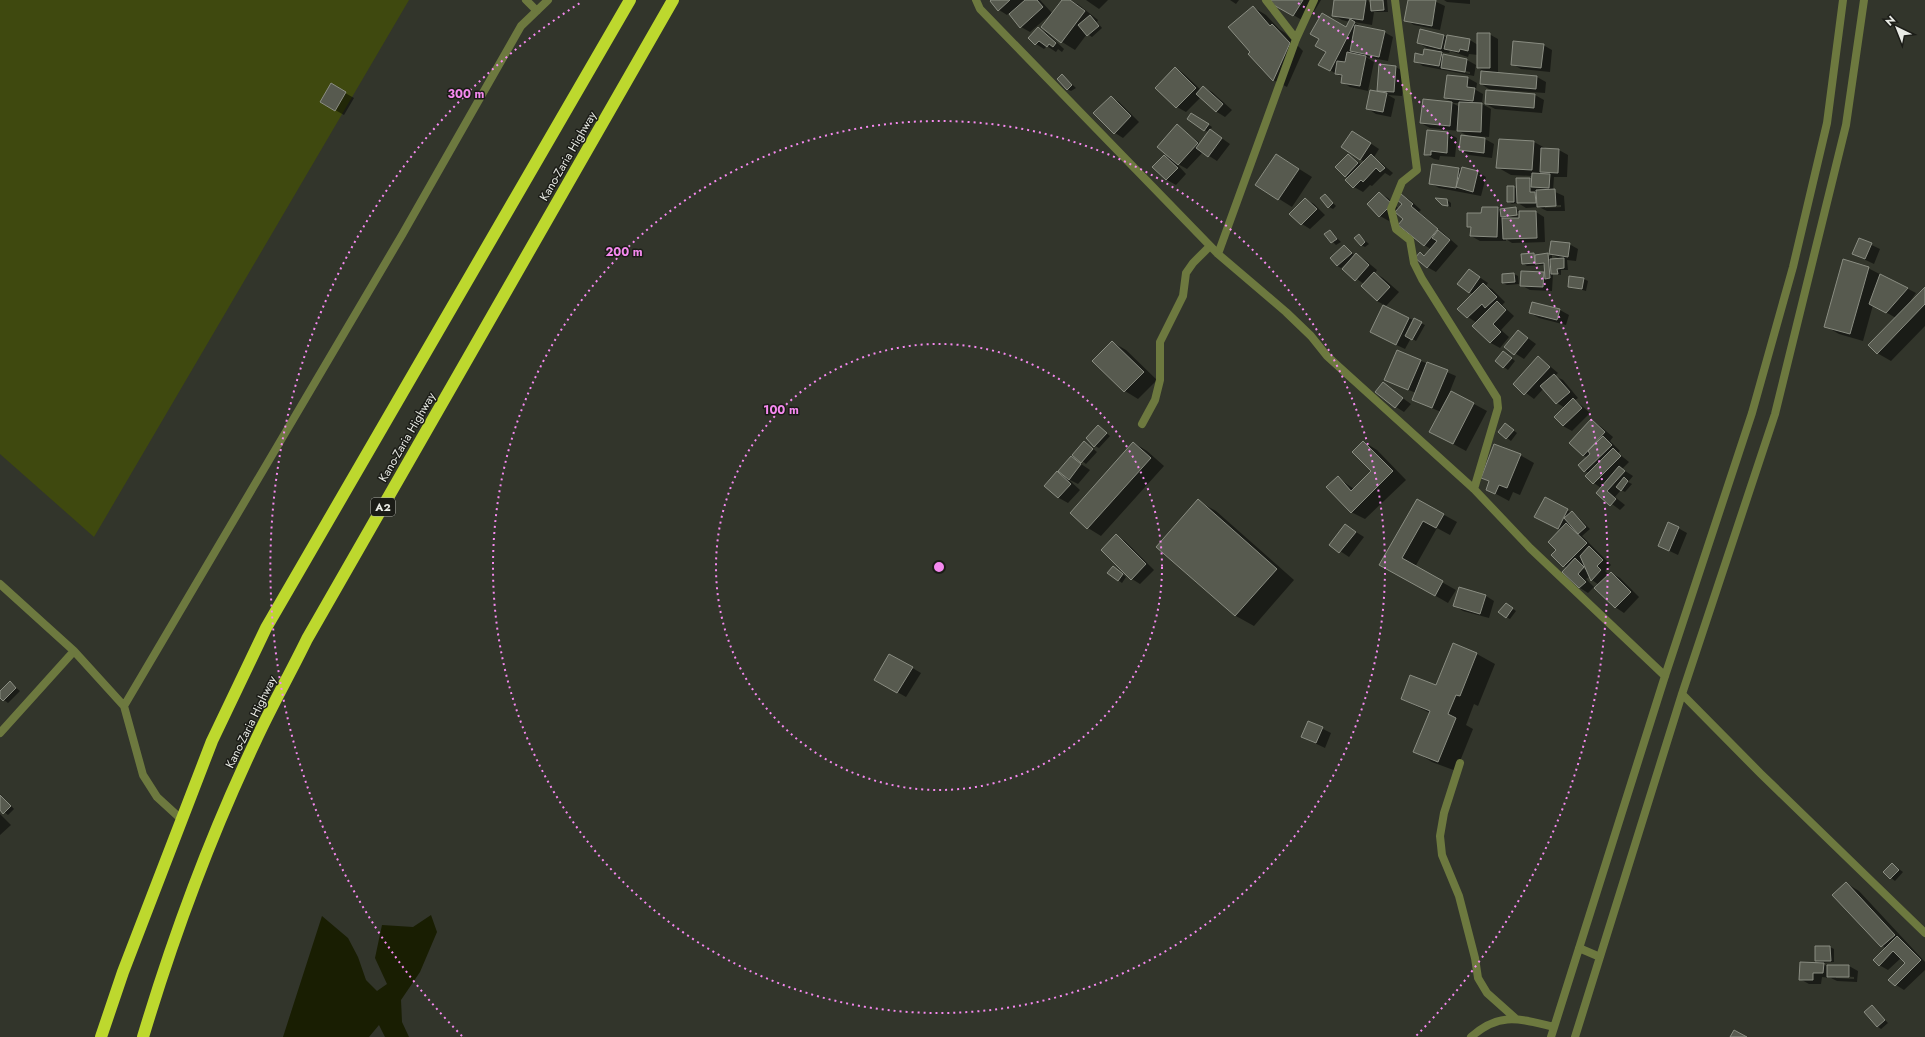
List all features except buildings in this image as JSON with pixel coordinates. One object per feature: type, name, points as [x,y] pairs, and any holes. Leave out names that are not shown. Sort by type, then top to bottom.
[{"type":"highway","name":"Kano-Zaria Highway","points":[[101,1037],[123,972],[212,741],[266,628],[630,0]]},
{"type":"highway","name":"Kano-Zaria Highway","points":[[142,1037],[179,929],[212,842],[258,735],[307,640],[673,0]]},
{"type":"street","points":[[526,0],[537,11]]},
{"type":"street","points":[[124,706],[402,235],[522,26],[548,0]]},
{"type":"street","points":[[976,0],[980,9],[1218,254],[1286,312],[1311,336],[1326,356],[1474,489],[1530,548],[1664,676]]},
{"type":"street","points":[[1266,0],[1296,39]]},
{"type":"street","points":[[1218,254],[1296,39],[1314,0]]},
{"type":"street","points":[[1396,0],[1417,170],[1402,182],[1391,209],[1396,229],[1410,240],[1414,263],[1422,279],[1497,398],[1498,408],[1474,489]]},
{"type":"street","points":[[1551,1037],[1664,676],[1752,413],[1793,267],[1827,123],[1843,0]]},
{"type":"street","points":[[1575,1037],[1682,694],[1775,414],[1846,125],[1864,0]]},
{"type":"street","points":[[1142,424],[1155,400],[1160,380],[1160,342],[1183,296],[1186,273],[1192,262],[1210,246]]},
{"type":"street","points":[[0,584],[74,651],[124,706],[144,775],[157,798],[181,819]]},
{"type":"street","points":[[0,733],[74,651]]},
{"type":"street","points":[[1682,694],[1761,774],[1925,933]]},
{"type":"street","points":[[1460,763],[1441,828],[1440,836],[1442,855],[1458,896],[1475,958],[1478,978],[1487,993],[1515,1018]]},
{"type":"street","points":[[1579,948],[1600,956]]},
{"type":"street","points":[[1472,1037],[1494,1022],[1515,1018],[1554,1027]]},
{"type":"green space","points":[[0,0],[409,0],[94,537],[0,454]]},
{"type":"shaded area","points":[[431,915],[437,932],[420,972],[401,1000],[402,1022],[409,1037],[385,1037],[379,1025],[369,1037],[283,1037],[322,916],[348,938],[358,957],[366,980],[377,991],[387,984],[375,958],[382,925],[413,927]]}]
